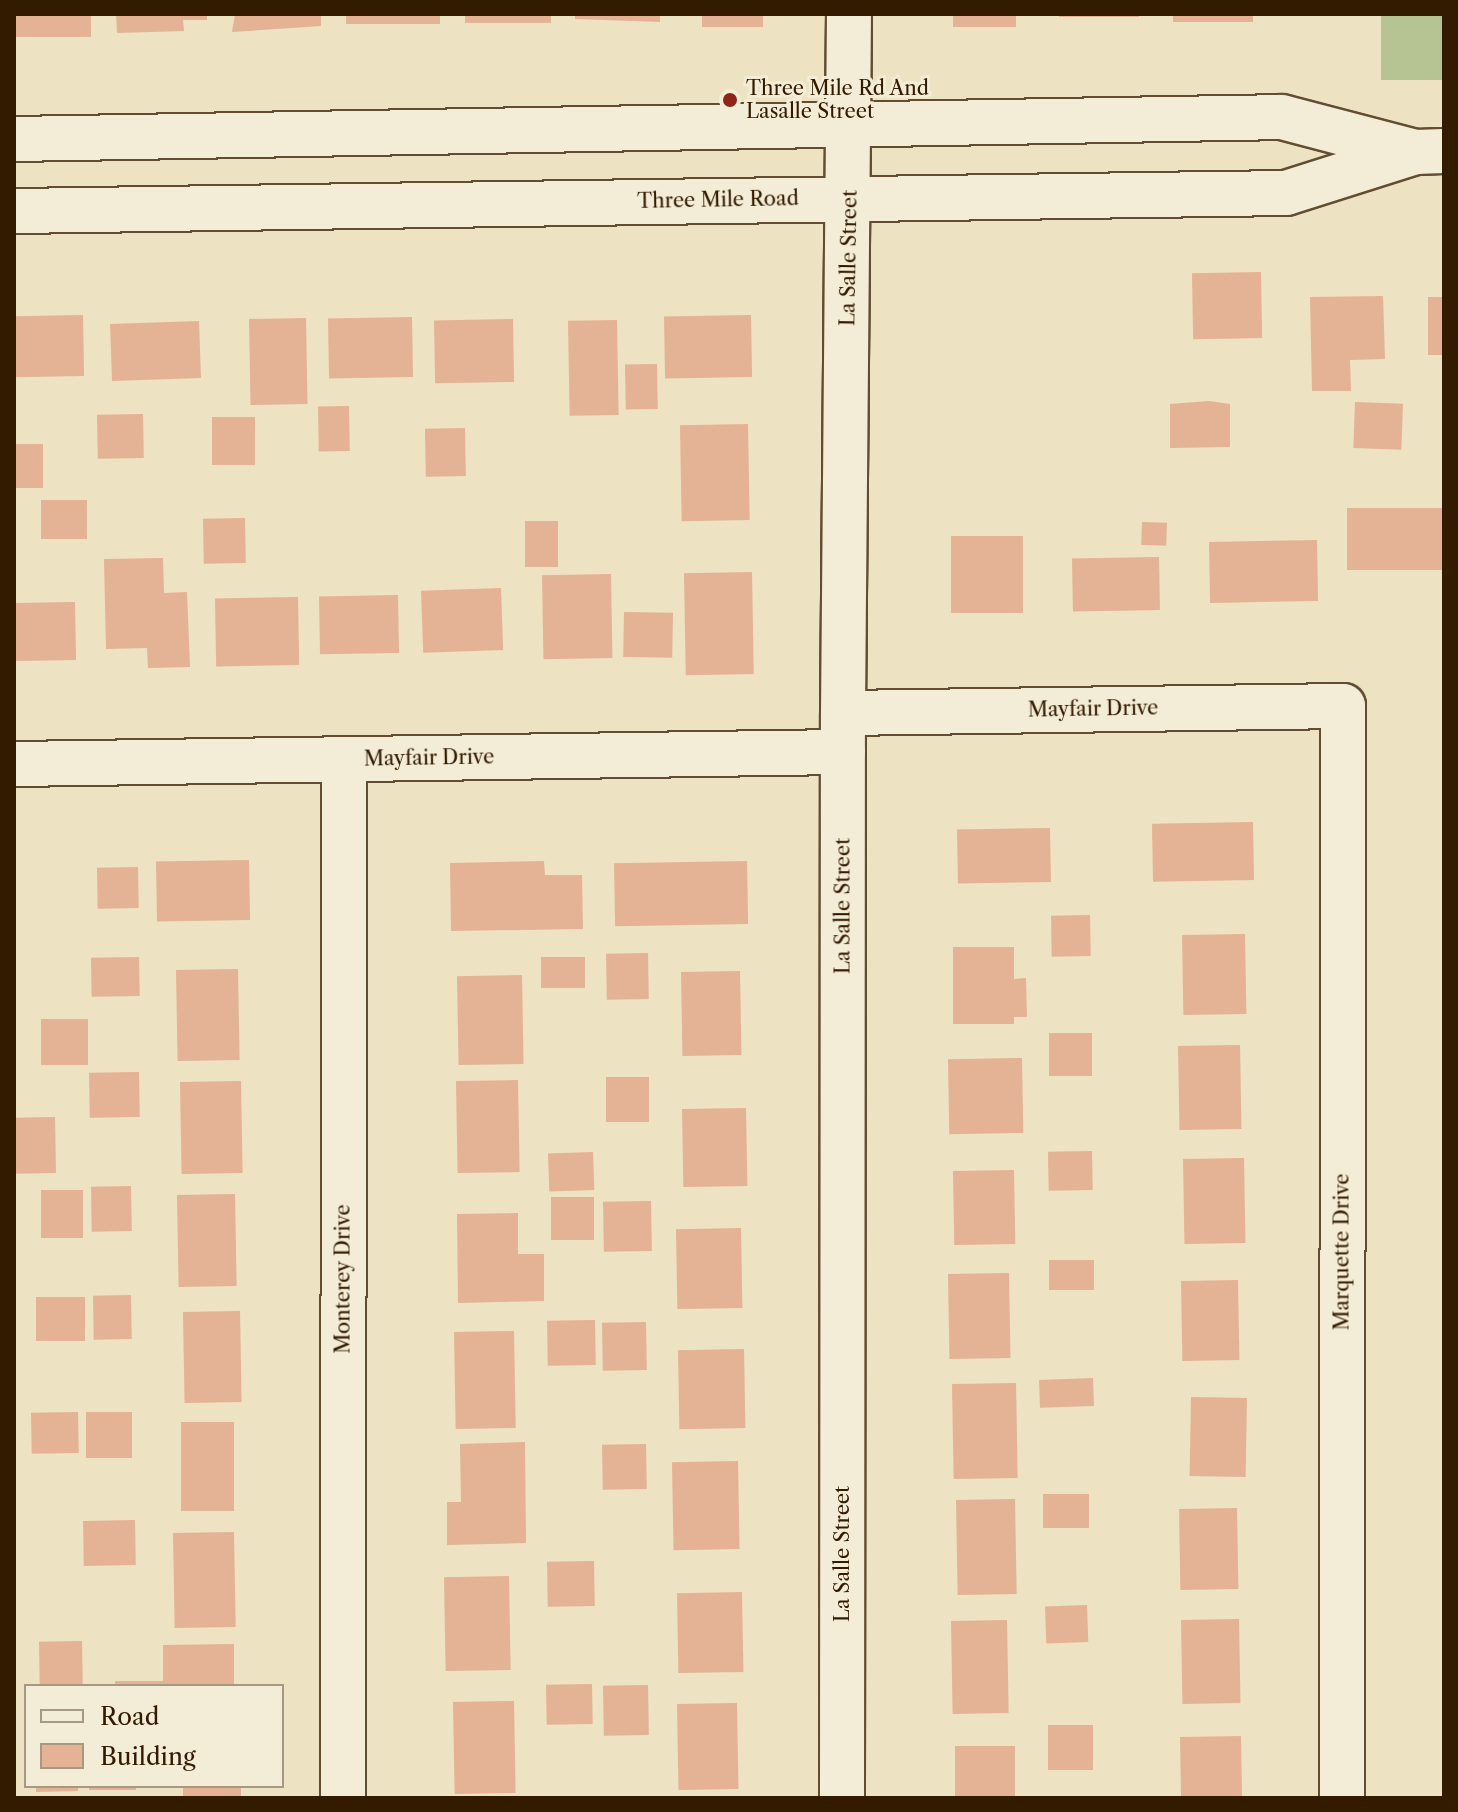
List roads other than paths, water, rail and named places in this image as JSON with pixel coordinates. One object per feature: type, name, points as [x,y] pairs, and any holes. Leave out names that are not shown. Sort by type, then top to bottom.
[{"type":"street","name":"La Salle Street","points":[[842,1798],[843,732],[850,198],[849,14]]},
{"type":"street","name":"Three Mile Road","points":[[14,139],[849,128],[1282,117],[1430,152]]},
{"type":"street","name":"Three Mile Road","points":[[14,211],[1286,193],[1430,152]]},
{"type":"street","name":"Mayfair Drive","points":[[14,764],[344,759],[1343,706]]},
{"type":"street","name":"Marquette Drive","points":[[1342,1798],[1343,706]]},
{"type":"street","name":"Monterey Drive","points":[[343,1798],[344,759]]},
{"type":"place","name":"Three Mile Rd And Lasalle Street","points":[[730,100]]}]
